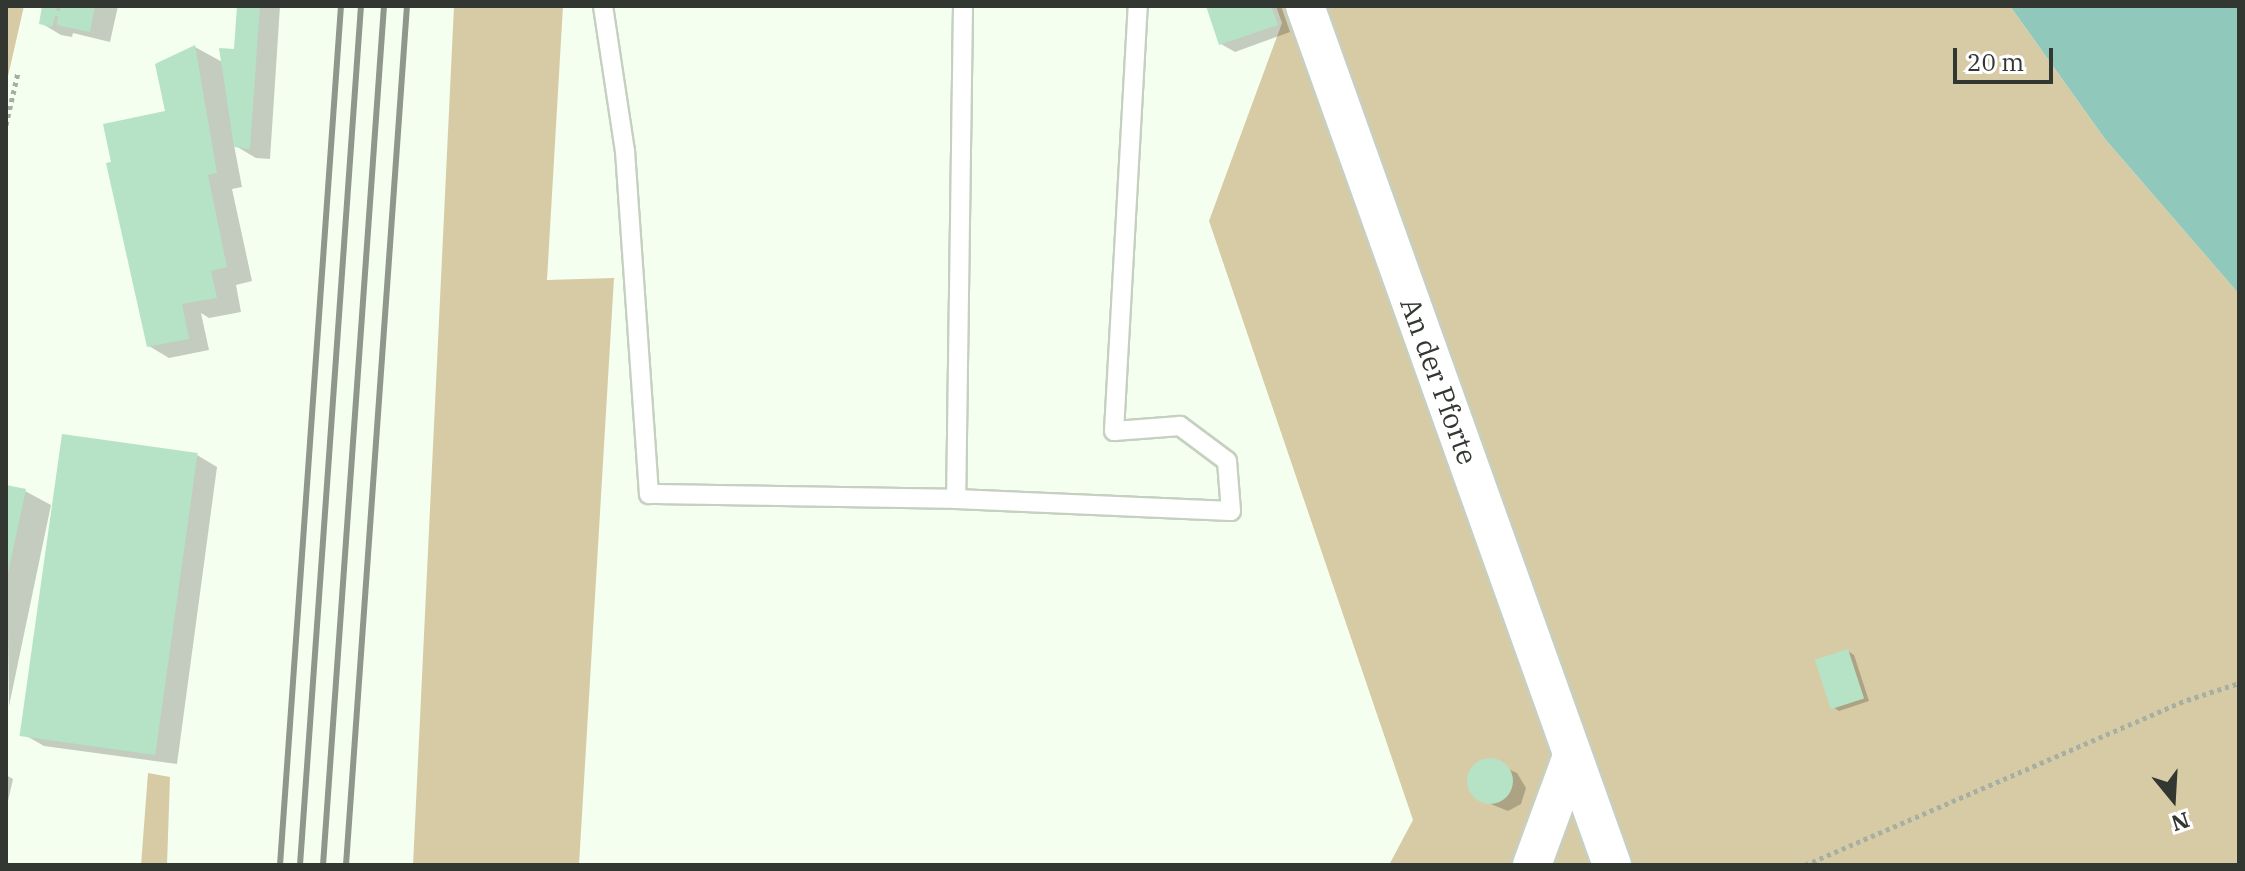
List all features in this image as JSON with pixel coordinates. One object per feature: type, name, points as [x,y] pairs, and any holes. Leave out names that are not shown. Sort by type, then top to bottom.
[{"type":"street","name":"An der Pforte","points":[[1305,6],[1612,865]]},
{"type":"street","points":[[1532,865],[1572,756]]},
{"type":"lane","points":[[603,6],[625,151],[649,494],[956,499],[1231,511],[1227,461],[1180,426],[1114,431],[1138,6]]},
{"type":"lane","points":[[956,499],[963,6]]},
{"type":"path","points":[[6,125],[18,72]]},
{"type":"path","points":[[1805,865],[2187,700],[2239,683]]},
{"type":"shaded area","points":[[6,6],[24,6],[6,85]]},
{"type":"shaded area","points":[[454,6],[563,6],[547,280],[614,278],[579,865],[413,865]]},
{"type":"shaded area","points":[[1276,6],[2010,6],[2105,139],[2239,294],[2239,865],[1389,865],[1413,820],[1209,221],[1282,23]]},
{"type":"shaded area","points":[[148,773],[170,777],[167,865],[141,865]]},
{"type":"water","points":[[2010,6],[2239,6],[2239,294],[2105,139]]},
{"type":"building","points":[[42,6],[57,6],[56,11],[60,11],[61,6],[95,6],[90,32],[57,25],[58,16],[55,16],[52,27],[39,24]]},
{"type":"building","points":[[237,6],[260,6],[250,149],[234,147],[219,48],[234,49]]},
{"type":"building","points":[[1206,6],[1271,6],[1278,25],[1219,45]]},
{"type":"building","points":[[195,45],[217,173],[208,175],[227,267],[211,271],[217,298],[182,304],[189,339],[147,347],[106,163],[111,162],[103,124],[165,111],[155,64]]},
{"type":"building","points":[[62,434],[198,453],[155,755],[20,736]]},
{"type":"building","points":[[6,485],[26,489],[7,578],[6,577]]},
{"type":"building","points":[[1848,649],[1864,698],[1831,709],[1815,660]]},
{"type":"building","points":[[1490,758],[1506,765],[1513,781],[1506,797],[1490,804],[1474,797],[1467,781],[1474,765]]},
{"type":"railway","points":[[280,865],[341,6]]},
{"type":"railway","points":[[300,865],[361,6]]},
{"type":"railway","points":[[323,865],[384,6]]},
{"type":"railway","points":[[346,865],[407,6]]}]
